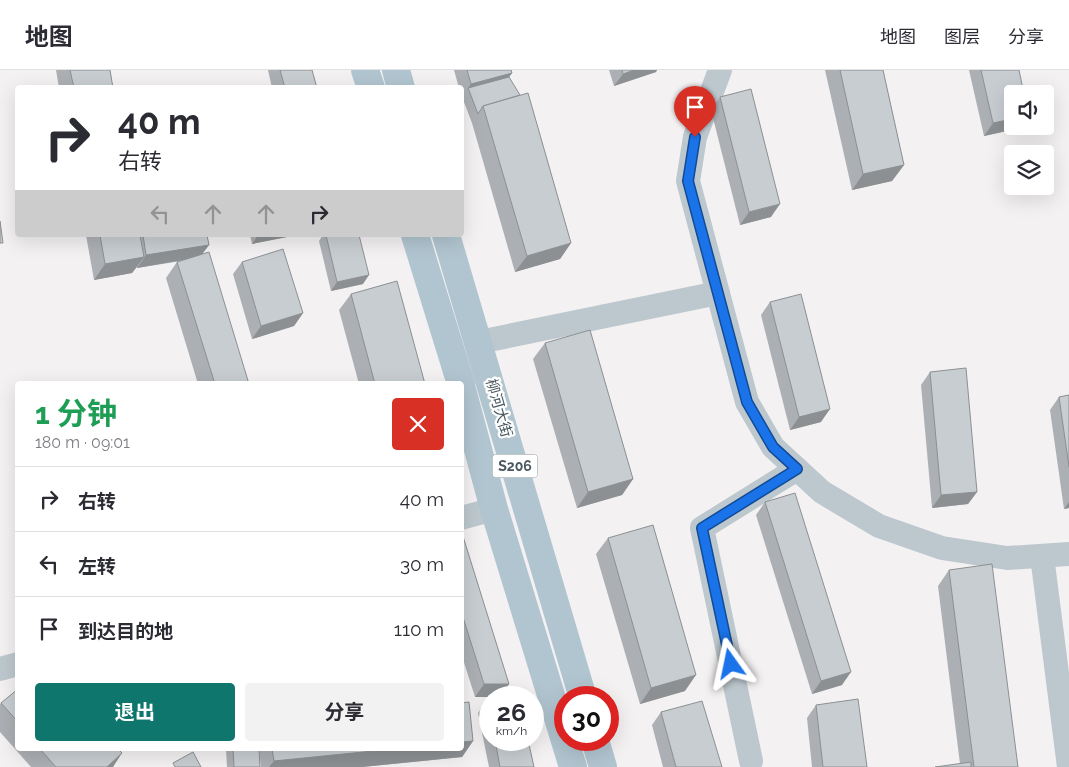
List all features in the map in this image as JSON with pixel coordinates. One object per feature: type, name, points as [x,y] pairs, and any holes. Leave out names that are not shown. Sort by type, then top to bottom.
[{"type":"main road","points":[[365,70],[370,85]]},
{"type":"main road","points":[[396,70],[400,85]]},
{"type":"main road","name":"柳河大街","points":[[417,237],[460,381]]},
{"type":"main road","name":"柳河大街","points":[[447,237],[579,686]]},
{"type":"main road","name":"柳河大街","points":[[464,396],[494,509],[572,767]]},
{"type":"main road","points":[[598,751],[603,767]]},
{"type":"street","points":[[720,70],[695,137],[688,181],[747,402],[773,447],[822,492],[888,529],[942,548],[1007,558],[1069,554]]},
{"type":"street","points":[[479,342],[718,293]]},
{"type":"street","points":[[751,761],[702,528],[797,469]]},
{"type":"street","points":[[464,517],[494,509]]},
{"type":"street","points":[[1042,556],[1069,767]]},
{"type":"street","points":[[0,669],[15,665]]},
{"type":"building","points":[[70,70],[110,70],[112,85],[73,85]]},
{"type":"building","points":[[280,70],[312,70],[316,85],[284,85]]},
{"type":"building","points":[[467,70],[511,70],[512,73],[471,84]]},
{"type":"building","points":[[622,70],[634,70],[623,74]]},
{"type":"building","points":[[840,70],[883,70],[904,165],[863,174]]},
{"type":"building","points":[[981,70],[1019,70],[1022,85],[1004,85],[1004,121],[993,123]]},
{"type":"building","points":[[509,77],[520,95],[483,106],[478,114],[468,88]]},
{"type":"building","points":[[751,89],[780,204],[749,212],[720,97]]},
{"type":"building","points":[[528,93],[571,243],[527,256],[483,106]]},
{"type":"building","points":[[0,221],[3,243],[0,243]]},
{"type":"building","points":[[100,237],[140,237],[144,257],[105,264]]},
{"type":"building","points":[[143,237],[207,237],[209,245],[146,255]]},
{"type":"building","points":[[326,237],[360,237],[369,275],[337,282]]},
{"type":"building","points":[[283,249],[303,313],[261,326],[242,262]]},
{"type":"building","points":[[209,252],[248,381],[214,381],[177,262]]},
{"type":"building","points":[[397,281],[424,381],[374,381],[351,294]]},
{"type":"building","points":[[801,294],[830,409],[799,417],[770,302]]},
{"type":"building","points":[[590,330],[633,479],[588,492],[545,343]]},
{"type":"building","points":[[966,368],[977,492],[941,495],[930,372]]},
{"type":"building","points":[[1069,395],[1069,467],[1059,397]]},
{"type":"building","points":[[795,493],[851,672],[821,681],[765,502]]},
{"type":"building","points":[[653,525],[696,675],[651,688],[608,538]]},
{"type":"building","points":[[464,540],[509,684],[484,684],[464,621]]},
{"type":"building","points":[[992,564],[1018,767],[974,767],[949,570]]},
{"type":"building","points":[[15,691],[15,719],[1,703]]},
{"type":"building","points":[[858,699],[867,767],[823,767],[816,705]]},
{"type":"building","points":[[702,701],[722,767],[676,767],[661,712]]},
{"type":"building","points":[[469,702],[473,741],[464,742],[464,703]]},
{"type":"building","points":[[42,751],[120,751],[122,753],[107,767],[56,767]]},
{"type":"building","points":[[233,751],[259,751],[260,767],[234,767]]},
{"type":"building","points":[[272,751],[373,751],[274,761]]},
{"type":"building","points":[[497,751],[530,751],[534,767],[500,767]]},
{"type":"building","points":[[193,752],[201,767],[175,767],[173,763]]},
{"type":"building","points":[[971,762],[971,767],[935,767]]},
{"type":"route","points":[[695,137],[688,181],[747,402],[773,447],[797,469],[702,528],[731,664]]}]
